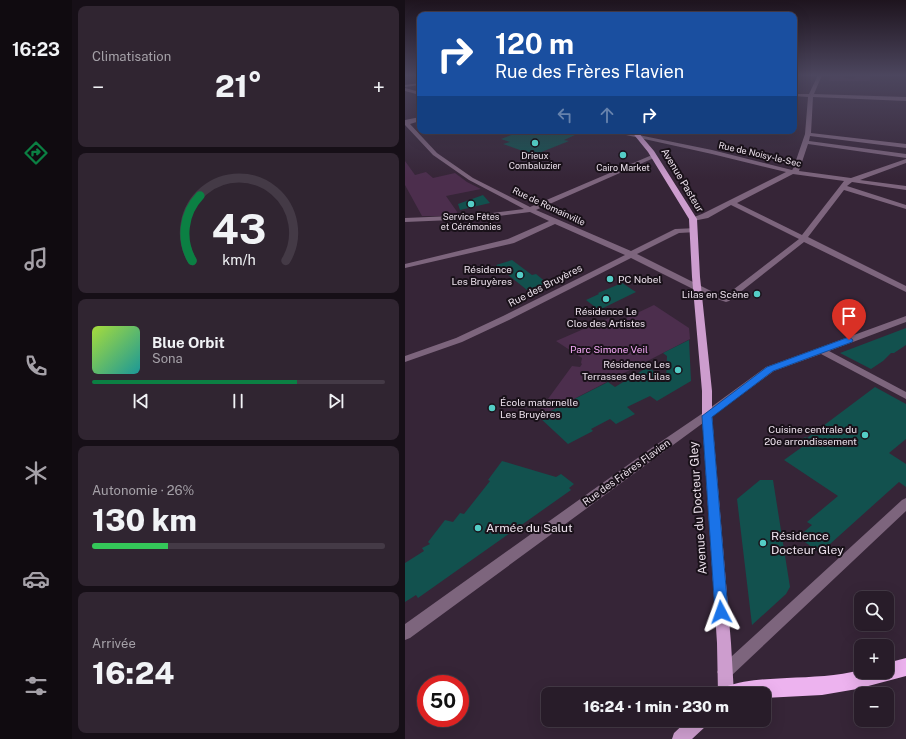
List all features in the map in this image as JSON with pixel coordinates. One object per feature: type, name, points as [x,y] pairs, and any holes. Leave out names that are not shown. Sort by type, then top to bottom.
[{"type":"highway","points":[[771,688],[822,686],[857,680],[906,667]]},
{"type":"main road","name":"Avenue Pasteur","points":[[638,134],[654,156],[693,219],[697,288],[707,391],[707,416]]},
{"type":"main road","name":"Avenue du Docteur Gley","points":[[707,416],[726,687]]},
{"type":"main road","points":[[680,739],[693,727]]},
{"type":"street","points":[[693,219],[705,216],[796,170],[808,134],[810,109]]},
{"type":"street","points":[[406,122],[417,120]]},
{"type":"street","name":"Rue de Romainville","points":[[406,122],[408,129],[435,154],[465,176],[531,210],[630,254],[697,288],[725,299],[760,270],[803,238]]},
{"type":"street","name":"Rue de Noisy-le-Sec","points":[[641,134],[793,172],[906,188]]},
{"type":"street","points":[[808,134],[906,146]]},
{"type":"street","points":[[806,142],[906,156]]},
{"type":"street","points":[[405,220],[475,217],[531,210],[654,156]]},
{"type":"street","points":[[803,238],[843,187],[851,180],[906,161]]},
{"type":"street","points":[[843,187],[906,207]]},
{"type":"street","points":[[732,203],[906,290]]},
{"type":"street","points":[[405,266],[511,241],[556,221]]},
{"type":"street","name":"Rue des Bruyères","points":[[405,358],[459,340],[506,318],[678,231],[694,230]]},
{"type":"street","name":"Rue des Frères Flavien","points":[[405,633],[770,369],[906,319]]},
{"type":"street","points":[[821,350],[906,396]]},
{"type":"street","points":[[725,672],[906,503]]},
{"type":"green space","points":[[405,161],[415,175],[426,172],[433,178],[455,173],[467,182],[481,189],[446,196],[460,216],[422,216],[405,185]]},
{"type":"green space","name":"Parc Simone Veil","points":[[654,305],[689,328],[690,339],[539,417],[537,414],[572,366],[580,367],[582,364],[582,358],[556,341],[609,318],[616,323]]},
{"type":"building","name":"Drieux Combaluzier","points":[[514,134],[577,134],[564,140],[569,141],[534,155],[503,144],[510,142],[501,139]]},
{"type":"building","name":"Service Fêtes et Cérémonies","points":[[483,195],[490,203],[460,210],[458,204]]},
{"type":"building","name":"Résidence Les Bruyères","points":[[512,260],[532,275],[536,274],[547,283],[527,290],[496,265]]},
{"type":"building","name":"Résidence Le Clos des Artistes","points":[[622,283],[636,292],[599,310],[586,300],[599,294],[598,293]]},
{"type":"building","points":[[906,328],[906,345],[894,353],[891,353],[883,361],[871,369],[840,353]]},
{"type":"building","points":[[689,340],[691,381],[657,401],[650,396],[627,407],[635,414],[616,424],[610,419],[591,429],[593,431],[568,444],[539,417],[608,382],[615,387],[648,367],[666,380],[667,356],[663,353]]},
{"type":"building","points":[[875,387],[906,404],[906,439],[889,453],[906,464],[906,487],[899,482],[820,553],[798,537],[812,525],[807,522],[838,496],[784,460],[802,447],[796,443],[805,437],[807,438]]},
{"type":"building","name":"Armée du Salut","points":[[502,461],[556,477],[561,474],[574,484],[569,488],[571,490],[418,598],[416,595],[405,602],[405,563],[424,551],[422,548],[430,544],[428,542],[445,520],[453,522],[460,513],[464,514],[490,481],[488,480]]},
{"type":"building","name":"Résidence Docteur Gley","points":[[760,480],[773,480],[790,587],[786,594],[752,625],[737,499]]},
{"type":"place","name":"Drieux Combaluzier","points":[[535,143]]},
{"type":"place","name":"Cairo Market","points":[[623,155]]},
{"type":"place","name":"Service Fêtes et Cérémonies","points":[[471,204]]},
{"type":"place","name":"Résidence Les Bruyères","points":[[520,275]]},
{"type":"place","name":"PC Nobel","points":[[610,279]]},
{"type":"place","name":"Lilas en Scène","points":[[757,294]]},
{"type":"place","name":"Résidence Le Clos des Artistes","points":[[606,299]]},
{"type":"place","name":"Résidence Les Terrasses des Lilas","points":[[678,370]]},
{"type":"place","name":"École maternelle Les Bruyères","points":[[492,408]]},
{"type":"place","name":"Cuisine centrale du 20e arrondissement","points":[[865,435]]},
{"type":"place","name":"Armée du Salut","points":[[478,528]]},
{"type":"place","name":"Résidence Docteur Gley","points":[[763,543]]},
{"type":"route","points":[[721,612],[707,416],[770,369],[799,357],[849,340]]}]
